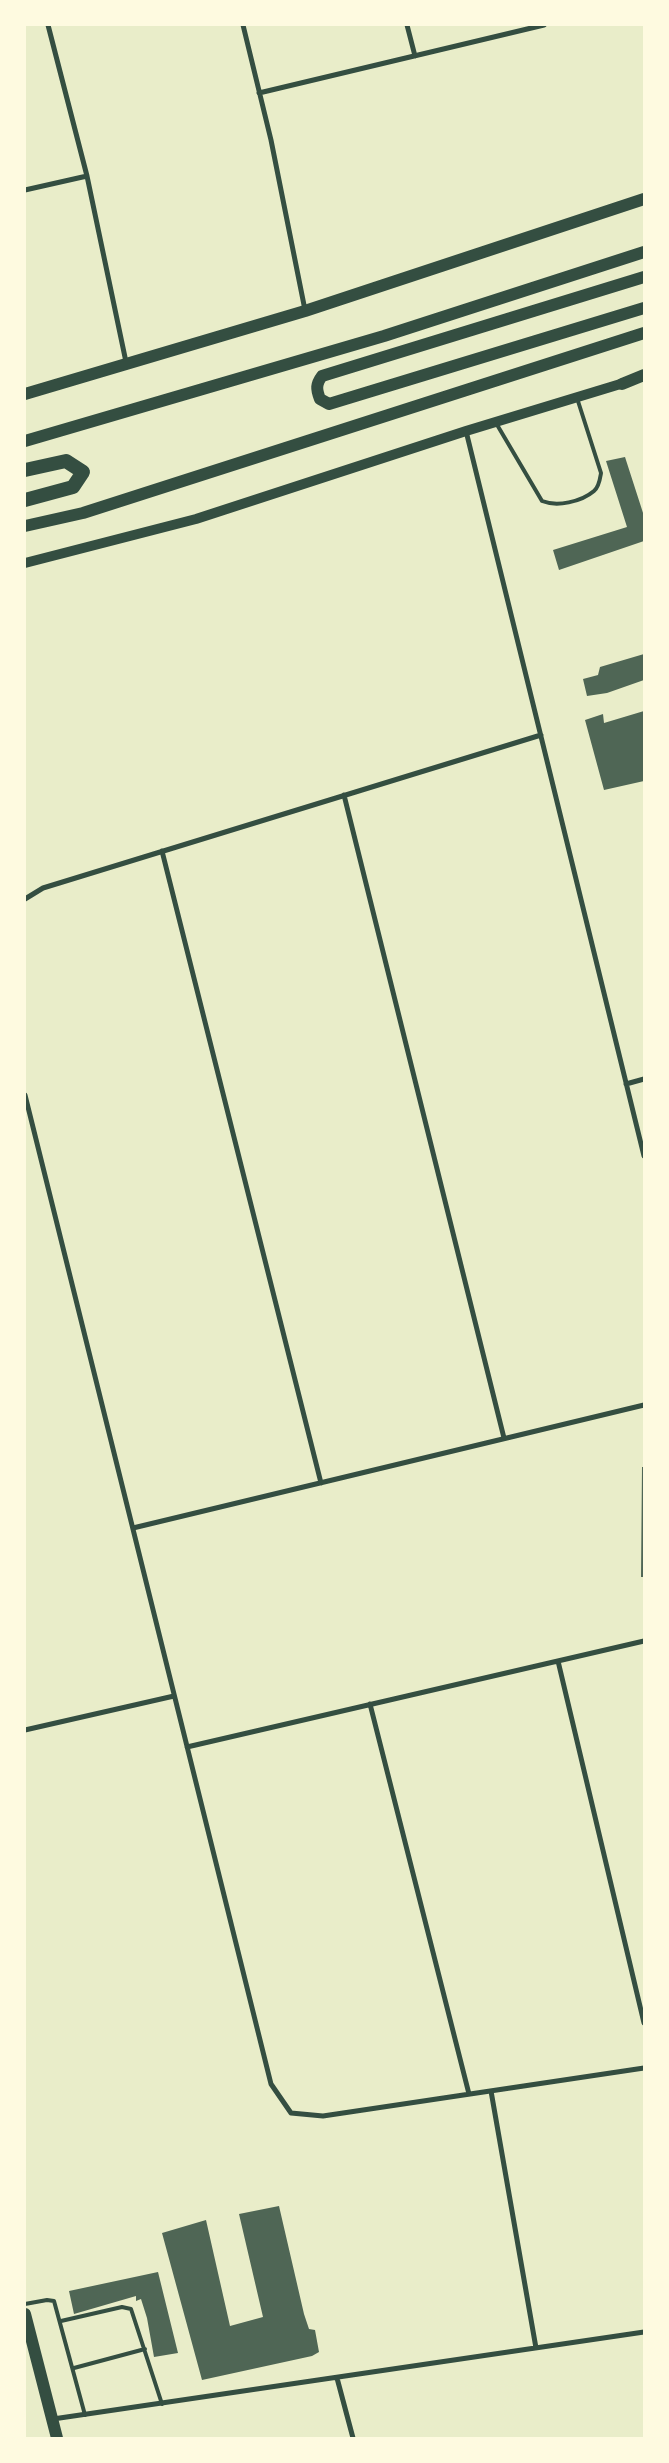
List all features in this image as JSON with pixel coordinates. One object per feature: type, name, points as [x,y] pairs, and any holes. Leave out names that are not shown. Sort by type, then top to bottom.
[{"type":"highway","points":[[25,470],[66,461],[83,472],[73,487],[25,500]]},
{"type":"main road","points":[[25,394],[305,311],[644,199]]},
{"type":"main road","points":[[25,440],[384,336],[644,252]]},
{"type":"main road","points":[[644,277],[322,376],[316,384],[316,389],[320,399],[329,404],[644,308]]},
{"type":"main road","points":[[25,526],[83,513],[644,332]]},
{"type":"main road","points":[[25,563],[196,519],[466,431],[644,376]]},
{"type":"main road","points":[[25,2314],[57,2438]]},
{"type":"street","points":[[48,25],[87,176],[127,365]]},
{"type":"street","points":[[243,25],[305,311]]},
{"type":"street","points":[[407,25],[415,56]]},
{"type":"street","points":[[259,93],[544,25]]},
{"type":"street","points":[[25,190],[87,176]]},
{"type":"street","points":[[466,431],[644,1156]]},
{"type":"street","points":[[25,899],[43,888],[541,735]]},
{"type":"street","points":[[344,795],[504,1438]]},
{"type":"street","points":[[162,851],[321,1482]]},
{"type":"street","points":[[626,1084],[644,1079]]},
{"type":"street","points":[[25,1095],[271,2084],[291,2113],[323,2116],[644,2068]]},
{"type":"street","points":[[133,1528],[644,1405]]},
{"type":"street","points":[[187,1747],[644,1641]]},
{"type":"street","points":[[558,1661],[644,2023]]},
{"type":"street","points":[[25,1730],[174,1696]]},
{"type":"street","points":[[370,1704],[469,2094]]},
{"type":"street","points":[[491,2091],[536,2348]]},
{"type":"street","points":[[52,2420],[644,2332]]},
{"type":"street","points":[[338,2378],[353,2438]]},
{"type":"lane","points":[[496,423],[542,501],[552,505],[564,504],[594,491],[600,482],[601,473],[577,398]]},
{"type":"lane","points":[[25,2304],[47,2300],[54,2301],[74,2368],[85,2415]]},
{"type":"lane","points":[[61,2321],[122,2307],[131,2308],[162,2404]]},
{"type":"lane","points":[[74,2368],[145,2349]]},
{"type":"building","points":[[625,457],[644,516],[644,541],[559,570],[553,550],[627,527],[606,461]]},
{"type":"building","points":[[644,654],[644,680],[607,693],[587,696],[583,679],[598,675],[600,667]]},
{"type":"building","points":[[644,711],[644,781],[604,790],[585,720],[603,714],[604,723]]},
{"type":"building","points":[[642,1467],[644,1467],[644,1577],[641,1577]]},
{"type":"building","points":[[279,2206],[304,2314],[309,2329],[315,2330],[319,2352],[312,2356],[202,2380],[162,2233],[206,2220],[230,2326],[263,2317],[239,2214]]},
{"type":"building","points":[[158,2272],[178,2353],[154,2357],[147,2318],[141,2299],[136,2301],[136,2296],[74,2314],[69,2291]]}]
